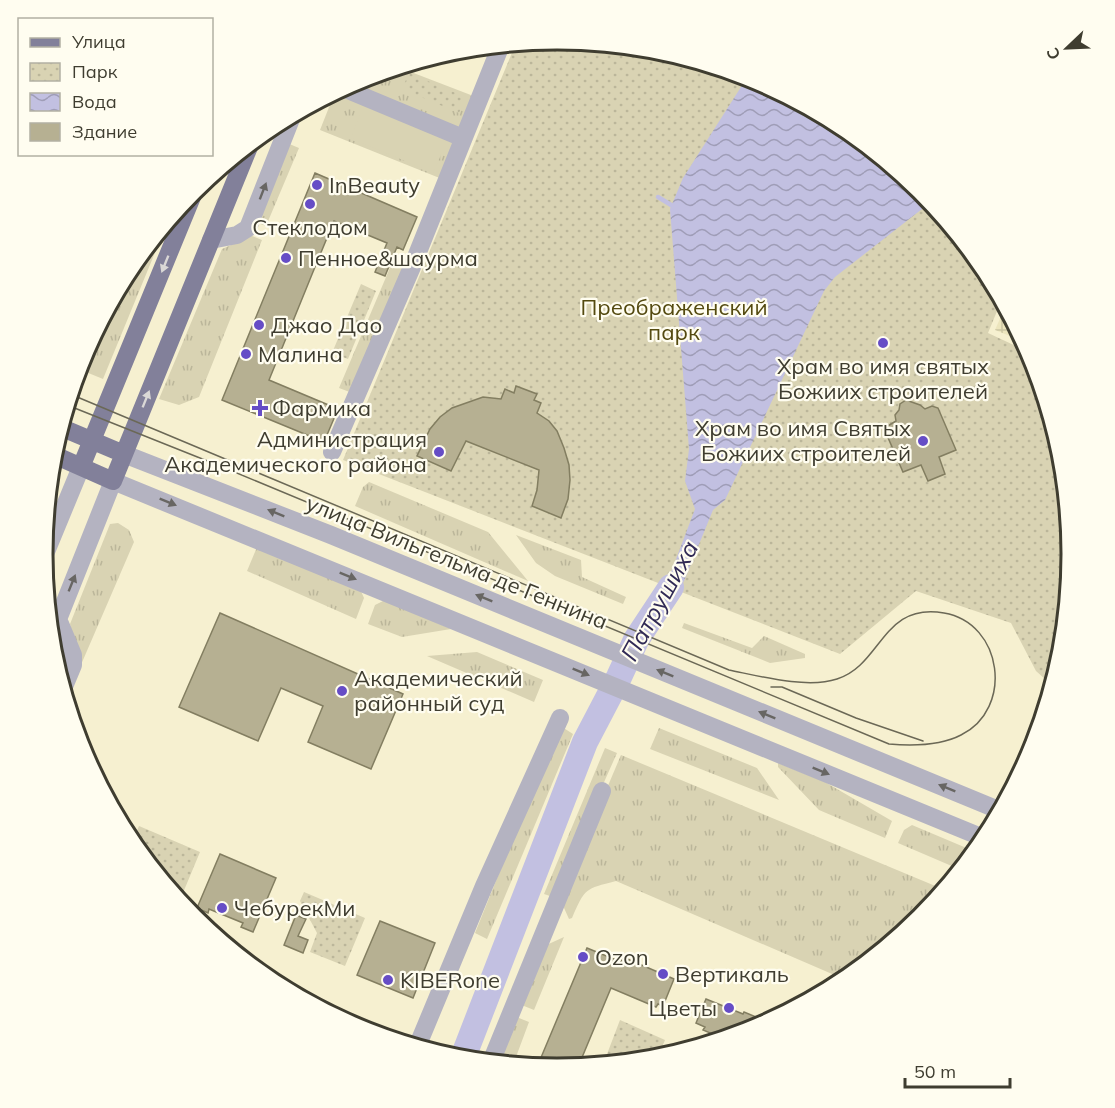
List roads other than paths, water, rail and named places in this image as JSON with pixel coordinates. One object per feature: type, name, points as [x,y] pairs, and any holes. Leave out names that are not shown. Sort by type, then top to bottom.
[{"type":"main road","points":[[62,459],[113,481],[244,159]]},
{"type":"main road","points":[[81,467],[185,214]]},
{"type":"main road","name":"улица Вильгельма де Геннина","points":[[68,431],[124,454]]},
{"type":"street","points":[[332,453],[412,267],[498,53]]},
{"type":"street","points":[[354,93],[463,138]]},
{"type":"street","points":[[211,240],[237,235],[248,228],[287,128]]},
{"type":"street","name":"улица Вильгельма де Геннина","points":[[124,454],[331,535],[993,808]]},
{"type":"street","points":[[54,521],[81,467]]},
{"type":"street","points":[[68,677],[73,665],[73,655],[58,619],[113,481],[976,835]]},
{"type":"street","points":[[420,1039],[484,886],[560,718]]},
{"type":"street","points":[[494,1054],[602,791]]},
{"type":"water","points":[[742,85],[810,117],[838,135],[890,175],[924,207],[835,277],[824,291],[725,500],[713,510],[684,581],[664,619],[646,612],[670,575],[695,509],[685,481],[689,449],[670,209],[683,178]]},
{"type":"waterway","points":[[658,197],[676,208]]},
{"type":"waterway","name":"Патрушиха","points":[[466,1050],[585,742],[636,640],[671,587]]},
{"type":"tram line","points":[[75,408],[220,466],[889,744],[926,744],[953,739],[978,723],[989,706],[994,688],[994,668],[989,649],[979,633],[964,620],[944,613],[923,612],[907,617],[895,625],[852,672],[837,679],[825,682],[798,682],[729,670],[78,397]]},
{"type":"tram line","points":[[771,687],[782,687],[856,718],[923,741]]},
{"type":"place","name":"InBeauty","points":[[317,185]]},
{"type":"place","name":"Стеклодом","points":[[310,204]]},
{"type":"place","name":"Пенное&шаурма","points":[[286,258]]},
{"type":"place","name":"Джао Дао","points":[[259,325]]},
{"type":"place","name":"Храм во имя святых Божиих строителей","points":[[883,343]]},
{"type":"place","name":"Малина","points":[[246,354]]},
{"type":"place","name":"Фармика","points":[[260,408]]},
{"type":"place","name":"Храм во имя Святых Божиих строителей","points":[[923,441]]},
{"type":"place","name":"Администрация Академического района","points":[[439,452]]},
{"type":"place","name":"Академический районный суд","points":[[342,691]]},
{"type":"place","name":"ЧебурекМи","points":[[222,908]]},
{"type":"place","name":"Ozon","points":[[583,957]]},
{"type":"place","name":"Вертикаль","points":[[663,974]]},
{"type":"place","name":"KIBERone","points":[[388,980]]},
{"type":"place","name":"Цветы","points":[[729,1008]]},
{"type":"park label","name":"Преображенский парк","points":[[674,320]]}]
